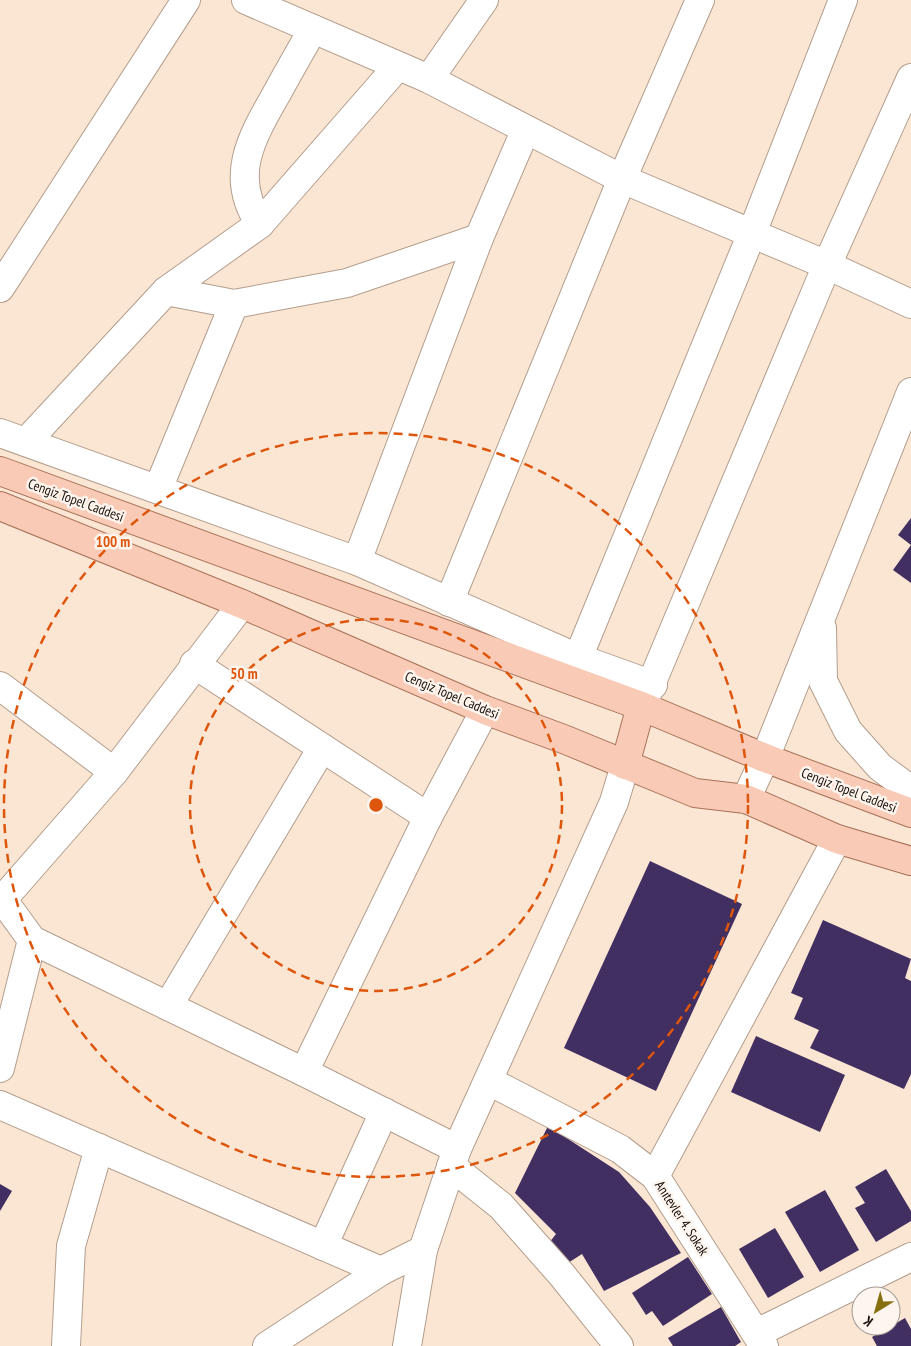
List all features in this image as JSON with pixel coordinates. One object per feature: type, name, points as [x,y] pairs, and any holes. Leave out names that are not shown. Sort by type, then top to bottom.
[{"type":"main road","name":"Cengiz Topel Caddesi","points":[[0,471],[647,696],[765,758],[911,813]]},
{"type":"main road","name":"Cengiz Topel Caddesi","points":[[0,506],[242,604],[485,710],[694,793],[746,799],[837,839],[911,861]]},
{"type":"main road","points":[[625,765],[647,696]]},
{"type":"street","points":[[0,288],[186,0]]},
{"type":"street","points":[[246,0],[429,79],[525,131],[622,179],[826,265],[911,304]]},
{"type":"street","points":[[429,79],[484,0]]},
{"type":"street","points":[[448,602],[622,179],[700,0]]},
{"type":"street","points":[[578,658],[752,233],[844,0]]},
{"type":"street","points":[[260,224],[247,200],[244,185],[248,151],[254,132],[313,29]]},
{"type":"street","points":[[26,442],[166,291],[260,224],[398,66]]},
{"type":"street","points":[[0,433],[356,561],[578,658],[647,696],[826,265],[911,78]]},
{"type":"street","points":[[356,561],[479,238],[525,131]]},
{"type":"street","points":[[166,291],[234,304],[347,283],[479,238]]},
{"type":"street","points":[[158,489],[234,304]]},
{"type":"street","points":[[746,799],[765,758],[911,392]]},
{"type":"street","points":[[242,604],[194,664],[114,772],[1,898],[32,940],[384,1112],[454,1158],[502,1206],[562,1275],[618,1346]]},
{"type":"street","points":[[822,615],[823,681],[848,731],[880,767],[911,790]]},
{"type":"street","points":[[194,664],[428,817]]},
{"type":"street","points":[[0,686],[114,772]]},
{"type":"street","points":[[304,1072],[428,817],[485,710]]},
{"type":"street","points":[[168,1006],[322,748]]},
{"type":"street","points":[[410,1344],[423,1250],[454,1158],[614,802],[625,765]]},
{"type":"street","points":[[655,1176],[837,839]]},
{"type":"street","points":[[0,1068],[32,940]]},
{"type":"street","name":"Anıtevler 4. Sokak","points":[[489,1081],[620,1149],[655,1176],[761,1340]]},
{"type":"street","points":[[0,1104],[381,1271]]},
{"type":"street","points":[[324,1246],[384,1112]]},
{"type":"street","points":[[66,1346],[71,1246],[99,1148]]},
{"type":"street","points":[[267,1346],[381,1271],[423,1250]]},
{"type":"street","points":[[761,1340],[911,1257]]},
{"type":"building","points":[[911,518],[911,545],[898,535]]},
{"type":"building","points":[[911,545],[911,583],[893,570]]},
{"type":"building","points":[[650,861],[742,904],[656,1091],[564,1048]]},
{"type":"building","points":[[823,920],[911,959],[905,978],[911,981],[911,1074],[904,1089],[810,1048],[819,1030],[794,1019],[803,998],[791,993]]},
{"type":"building","points":[[756,1036],[845,1075],[820,1132],[731,1092]]},
{"type":"building","points":[[548,1126],[619,1172],[650,1207],[681,1253],[604,1291],[582,1254],[568,1263],[549,1243],[556,1234],[515,1193]]},
{"type":"building","points":[[886,1169],[911,1211],[911,1221],[876,1242],[855,1208],[865,1203],[855,1187]]},
{"type":"building","points":[[0,1184],[12,1191],[0,1211]]},
{"type":"building","points":[[825,1190],[859,1250],[820,1272],[785,1212]]},
{"type":"building","points":[[775,1228],[804,1277],[768,1298],[739,1249]]},
{"type":"building","points":[[688,1257],[712,1294],[663,1326],[652,1311],[646,1315],[632,1293]]},
{"type":"building","points":[[721,1307],[741,1342],[735,1346],[673,1346],[668,1338]]},
{"type":"building","points":[[905,1318],[911,1329],[911,1346],[877,1346],[872,1337],[874,1336],[901,1336],[901,1320]]}]
